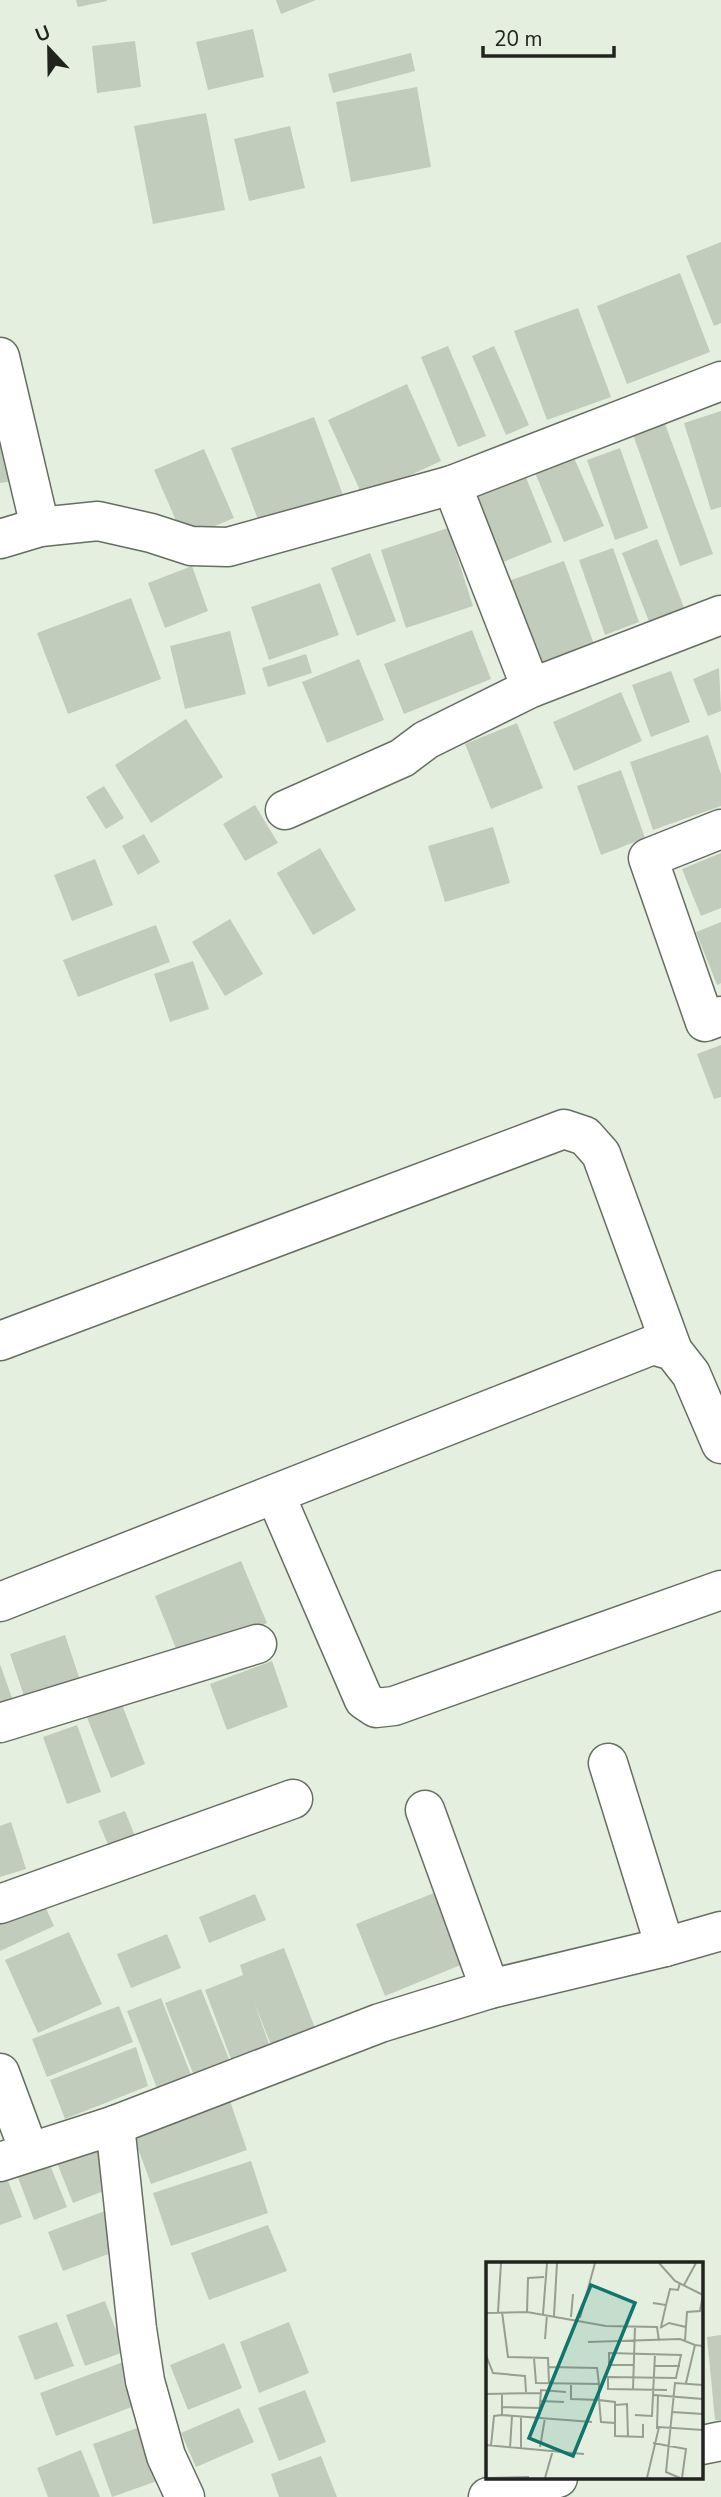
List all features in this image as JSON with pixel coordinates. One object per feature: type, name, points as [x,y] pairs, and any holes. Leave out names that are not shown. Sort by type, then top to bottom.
[{"type":"street","points":[[0,357],[40,527]]},
{"type":"street","points":[[0,539],[40,527],[98,521],[151,533],[191,546],[228,547],[453,485],[721,381]]},
{"type":"street","points":[[453,485],[531,688]]},
{"type":"street","points":[[285,810],[402,758],[426,740],[531,688],[721,615]]},
{"type":"street","points":[[713,1019],[648,858],[721,829]]},
{"type":"street","points":[[0,1340],[564,1129],[585,1136],[601,1154],[673,1351],[691,1374],[721,1444]]},
{"type":"street","points":[[0,1602],[653,1345],[673,1351]]},
{"type":"street","points":[[275,1494],[364,1700],[376,1708],[394,1706],[721,1590]]},
{"type":"street","points":[[0,1723],[257,1644]]},
{"type":"street","points":[[608,1763],[665,1947]]},
{"type":"street","points":[[0,1904],[293,1799]]},
{"type":"street","points":[[425,1810],[490,1989]]},
{"type":"street","points":[[0,2073],[15,2157],[116,2125],[380,2023],[490,1989],[721,1931]]},
{"type":"street","points":[[116,2125],[145,2381],[166,2456],[185,2497]]},
{"type":"street","points":[[488,2497],[551,2480]]},
{"type":"building","points":[[76,0],[107,0],[107,1],[78,7]]},
{"type":"building","points":[[276,0],[316,0],[281,14]]},
{"type":"building","points":[[253,29],[264,77],[208,90],[196,42]]},
{"type":"building","points":[[135,41],[141,87],[97,93],[92,46]]},
{"type":"building","points":[[411,53],[415,71],[333,93],[328,74]]},
{"type":"building","points":[[417,87],[431,167],[351,182],[336,102]]},
{"type":"building","points":[[206,113],[225,210],[153,224],[134,126]]},
{"type":"building","points":[[290,126],[305,188],[249,201],[234,139]]},
{"type":"building","points":[[721,242],[721,323],[714,326],[686,256]]},
{"type":"building","points":[[680,273],[710,352],[627,384],[597,306]]},
{"type":"building","points":[[578,308],[611,397],[547,420],[514,331]]},
{"type":"building","points":[[448,346],[486,436],[458,447],[421,357]]},
{"type":"building","points":[[494,346],[529,425],[506,435],[472,356]]},
{"type":"building","points":[[407,384],[441,461],[363,497],[328,420]]},
{"type":"building","points":[[0,409],[21,480],[0,483]]},
{"type":"building","points":[[721,411],[721,507],[711,510],[684,423]]},
{"type":"building","points":[[314,417],[346,503],[263,533],[231,448]]},
{"type":"building","points":[[664,421],[713,554],[680,566],[632,432]]},
{"type":"building","points":[[620,448],[648,528],[615,540],[587,460]]},
{"type":"building","points":[[204,449],[234,518],[184,539],[154,470]]},
{"type":"building","points":[[571,451],[604,526],[564,542],[533,468]]},
{"type":"building","points":[[525,475],[552,542],[501,563],[474,496]]},
{"type":"building","points":[[448,528],[473,606],[406,628],[381,550]]},
{"type":"building","points":[[657,539],[687,615],[652,629],[622,553]]},
{"type":"building","points":[[613,548],[639,622],[605,635],[579,560]]},
{"type":"building","points":[[370,553],[396,621],[357,636],[331,568]]},
{"type":"building","points":[[564,561],[595,647],[538,669],[506,582]]},
{"type":"building","points":[[192,566],[208,611],[165,628],[148,583]]},
{"type":"building","points":[[320,583],[339,635],[269,660],[251,607]]},
{"type":"building","points":[[131,598],[161,679],[68,714],[37,633]]},
{"type":"building","points":[[472,630],[491,679],[404,714],[384,664]]},
{"type":"building","points":[[230,631],[246,694],[185,709],[170,646]]},
{"type":"building","points":[[306,654],[312,673],[268,687],[262,668]]},
{"type":"building","points":[[359,659],[384,720],[327,743],[302,682]]},
{"type":"building","points":[[719,668],[721,711],[708,716],[693,679]]},
{"type":"building","points":[[671,671],[690,722],[651,737],[632,685]]},
{"type":"building","points":[[621,692],[642,741],[574,771],[553,722]]},
{"type":"building","points":[[186,719],[223,777],[151,823],[115,765]]},
{"type":"building","points":[[517,723],[543,788],[491,809],[465,744]]},
{"type":"building","points":[[708,735],[721,774],[721,806],[653,830],[630,762]]},
{"type":"building","points":[[621,770],[645,838],[601,855],[577,786]]},
{"type":"building","points":[[104,786],[124,818],[106,829],[86,797]]},
{"type":"building","points":[[255,805],[278,843],[245,861],[223,824]]},
{"type":"building","points":[[493,827],[510,883],[445,902],[428,846]]},
{"type":"building","points":[[144,834],[160,862],[138,875],[122,846]]},
{"type":"building","points":[[320,848],[356,910],[313,935],[277,873]]},
{"type":"building","points":[[721,853],[721,908],[701,916],[682,869]]},
{"type":"building","points":[[95,859],[113,905],[72,921],[54,875]]},
{"type":"building","points":[[230,919],[263,974],[225,996],[192,942]]},
{"type":"building","points":[[721,922],[721,983],[717,985],[696,932]]},
{"type":"building","points":[[156,925],[170,962],[78,997],[63,960]]},
{"type":"building","points":[[193,961],[209,1009],[170,1022],[154,974]]},
{"type":"building","points":[[721,1045],[721,1097],[714,1099],[697,1054]]},
{"type":"building","points":[[241,1561],[267,1623],[180,1659],[155,1596]]},
{"type":"building","points":[[65,1635],[83,1689],[28,1708],[10,1654]]},
{"type":"building","points":[[272,1661],[288,1707],[227,1730],[210,1684]]},
{"type":"building","points":[[0,1664],[17,1712],[0,1718]]},
{"type":"building","points":[[119,1697],[145,1764],[111,1778],[84,1710]]},
{"type":"building","points":[[77,1725],[101,1792],[67,1804],[43,1737]]},
{"type":"building","points":[[125,1811],[139,1846],[113,1856],[98,1821]]},
{"type":"building","points":[[11,1822],[26,1869],[0,1877],[0,1826]]},
{"type":"building","points":[[439,1891],[468,1962],[385,1996],[356,1924]]},
{"type":"building","points":[[39,1893],[54,1926],[0,1951],[0,1910]]},
{"type":"building","points":[[255,1894],[266,1920],[209,1943],[199,1917]]},
{"type":"building","points":[[69,1932],[102,2004],[38,2033],[5,1960]]},
{"type":"building","points":[[167,1934],[181,1968],[131,1988],[117,1954]]},
{"type":"building","points":[[284,1948],[315,2028],[271,2045],[254,2002],[269,2044],[231,2059],[205,1990],[243,1975],[240,1965]]},
{"type":"building","points":[[201,1989],[231,2064],[195,2078],[165,2003]]},
{"type":"building","points":[[161,1998],[191,2075],[157,2088],[127,2011]]},
{"type":"building","points":[[119,2006],[133,2042],[47,2077],[32,2039]]},
{"type":"building","points":[[136,2047],[148,2086],[65,2119],[50,2080]]},
{"type":"building","points":[[229,2098],[247,2150],[151,2184],[132,2132]]},
{"type":"building","points":[[96,2142],[114,2187],[73,2203],[55,2158]]},
{"type":"building","points":[[46,2155],[67,2207],[34,2220],[14,2167]]},
{"type":"building","points":[[251,2161],[268,2213],[171,2246],[153,2193]]},
{"type":"building","points":[[5,2173],[22,2217],[0,2225],[0,2175]]},
{"type":"building","points":[[113,2208],[127,2247],[63,2271],[48,2232]]},
{"type":"building","points":[[268,2225],[287,2271],[209,2300],[191,2253]]},
{"type":"building","points":[[105,2301],[124,2352],[85,2366],[66,2315]]},
{"type":"building","points":[[57,2322],[74,2366],[35,2380],[18,2336]]},
{"type":"building","points":[[289,2322],[309,2373],[259,2393],[240,2342]]},
{"type":"building","points":[[721,2335],[721,2420],[715,2420],[707,2337]]},
{"type":"building","points":[[224,2343],[242,2388],[188,2410],[170,2365]]},
{"type":"building","points":[[126,2361],[142,2403],[56,2436],[40,2393]]},
{"type":"building","points":[[305,2390],[326,2442],[279,2461],[258,2408]]},
{"type":"building","points":[[239,2408],[254,2442],[196,2467],[181,2433]]},
{"type":"building","points":[[140,2427],[160,2480],[112,2497],[93,2444]]},
{"type":"building","points":[[81,2450],[100,2497],[48,2497],[37,2468]]},
{"type":"building","points":[[321,2456],[337,2497],[279,2497],[271,2474]]}]
